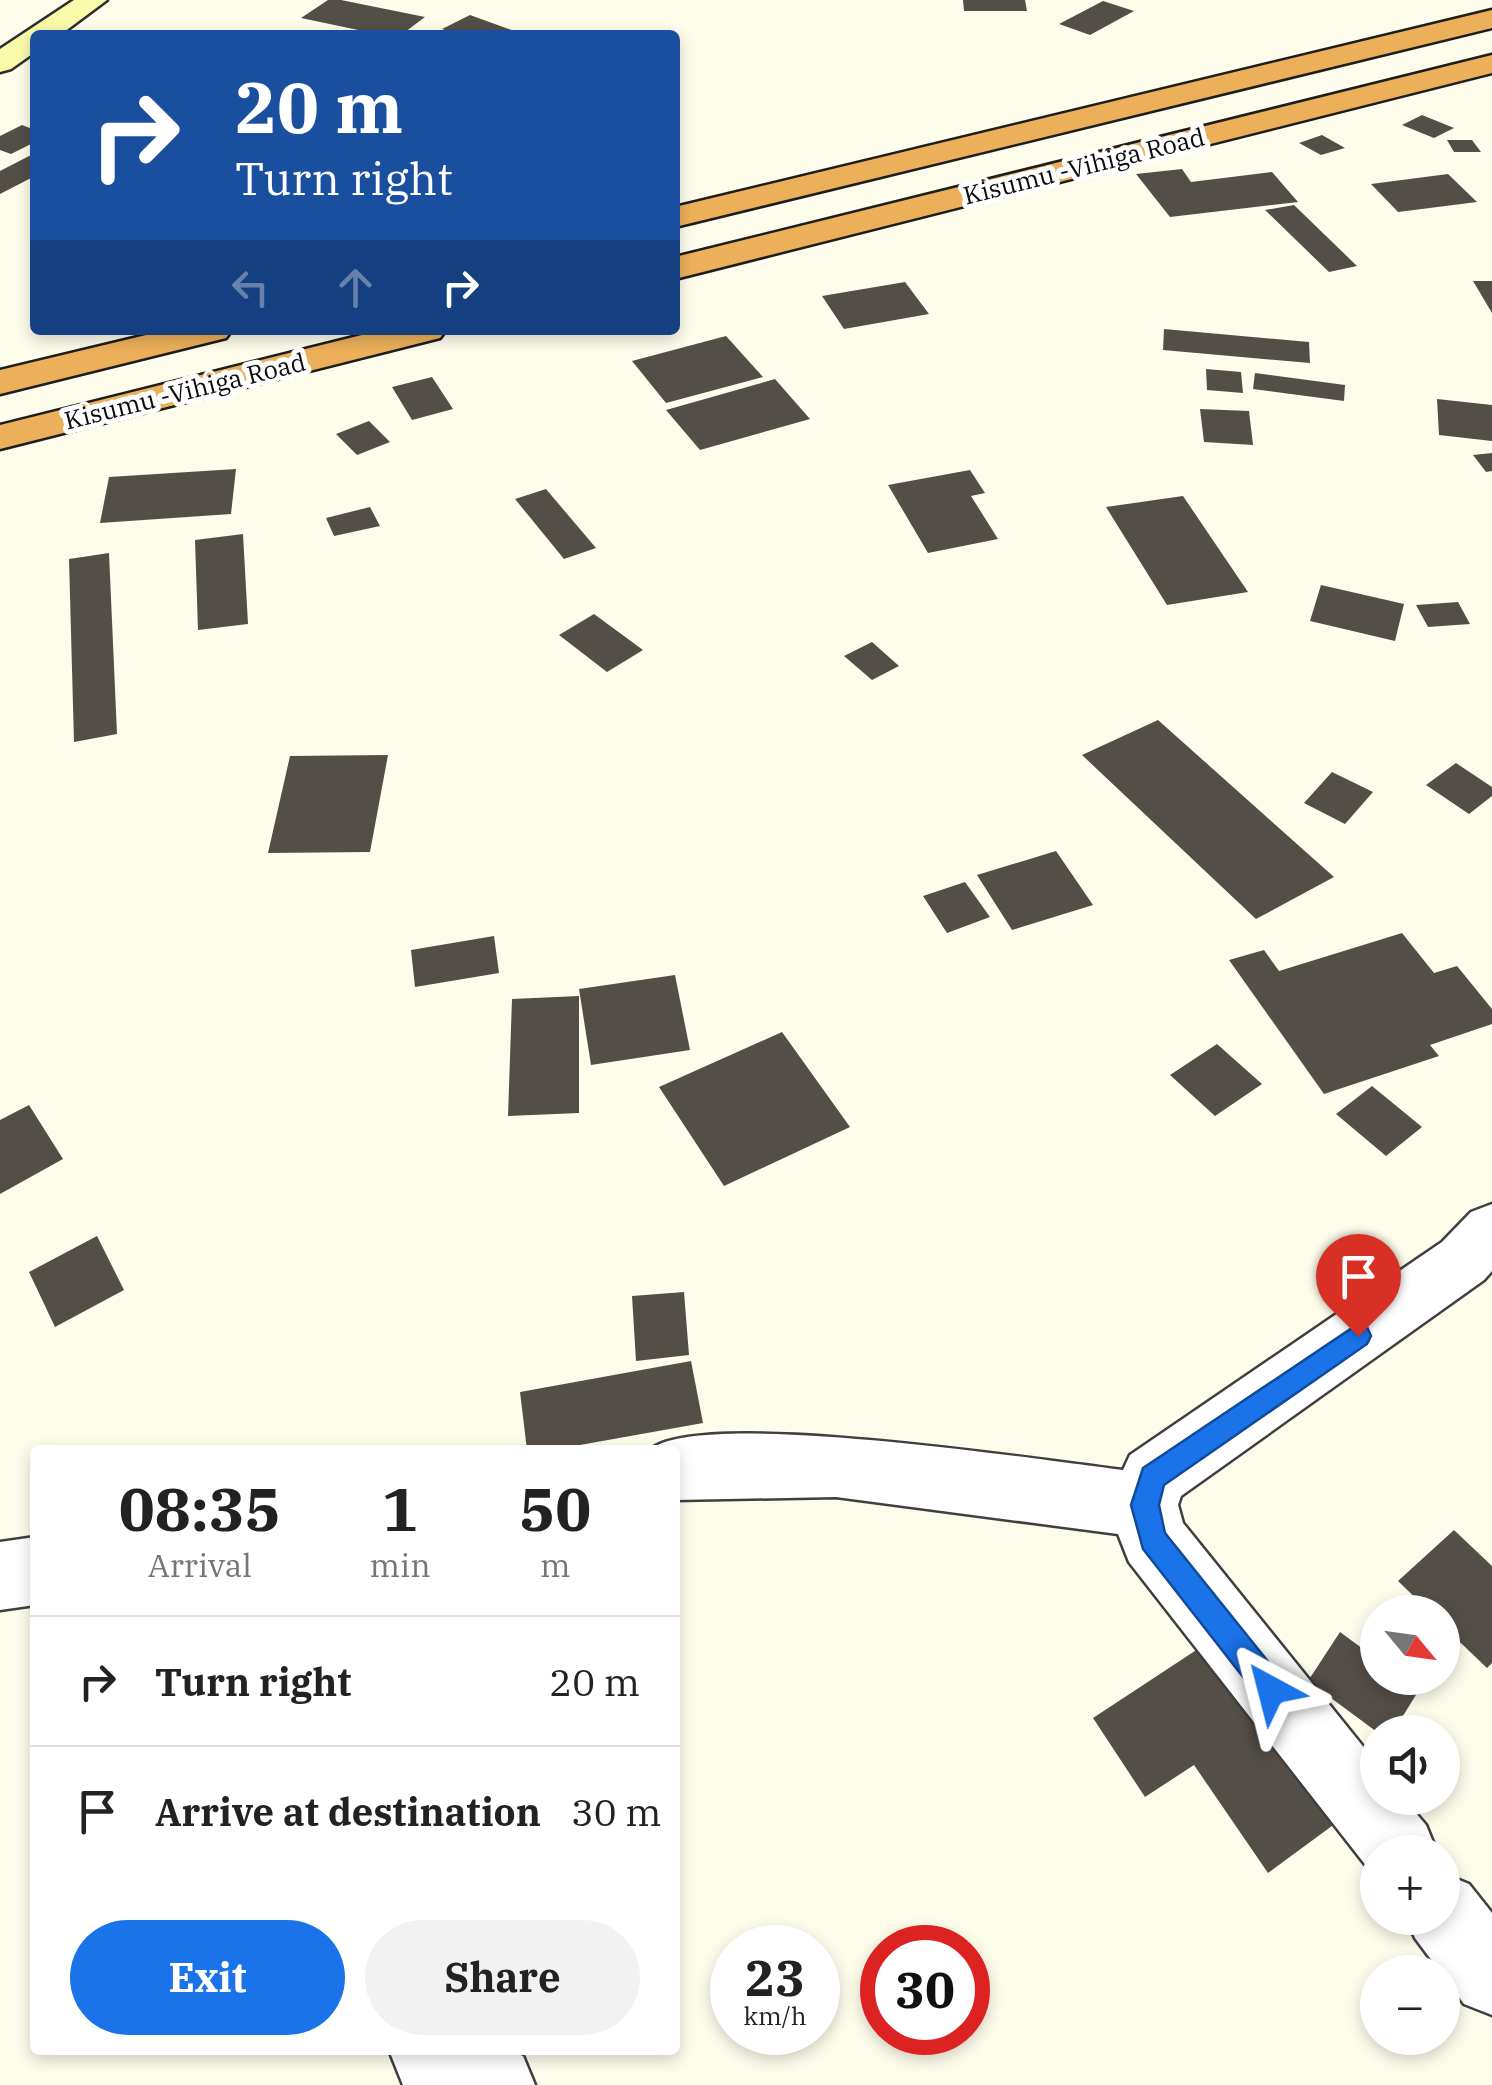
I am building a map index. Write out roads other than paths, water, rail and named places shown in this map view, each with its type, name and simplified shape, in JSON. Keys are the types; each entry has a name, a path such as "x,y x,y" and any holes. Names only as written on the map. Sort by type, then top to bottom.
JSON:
{"highway":[{"name":"Kisumu -Vihiga Road","path":"680,217 1492,20"},
{"name":"Kisumu -Vihiga Road","path":"680,267 1492,64"},
{"name":"Kisumu -Vihiga Road","path":"0,382 193,335"},
{"name":"Kisumu -Vihiga Road","path":"0,437 408,335"}],"street":[{"path":"47,30 92,0"},
{"path":"0,63 30,42"},
{"path":"1385,1835 1152,1539 1145,1505 1153,1477 1463,1261 1492,1230"},
{"path":"680,1469 836,1466 1145,1505"},
{"path":"0,1576 30,1572"},
{"path":"1460,1934 1492,1976"},
{"path":"431,2055 435,2068 444,2074 494,2085"}]}
